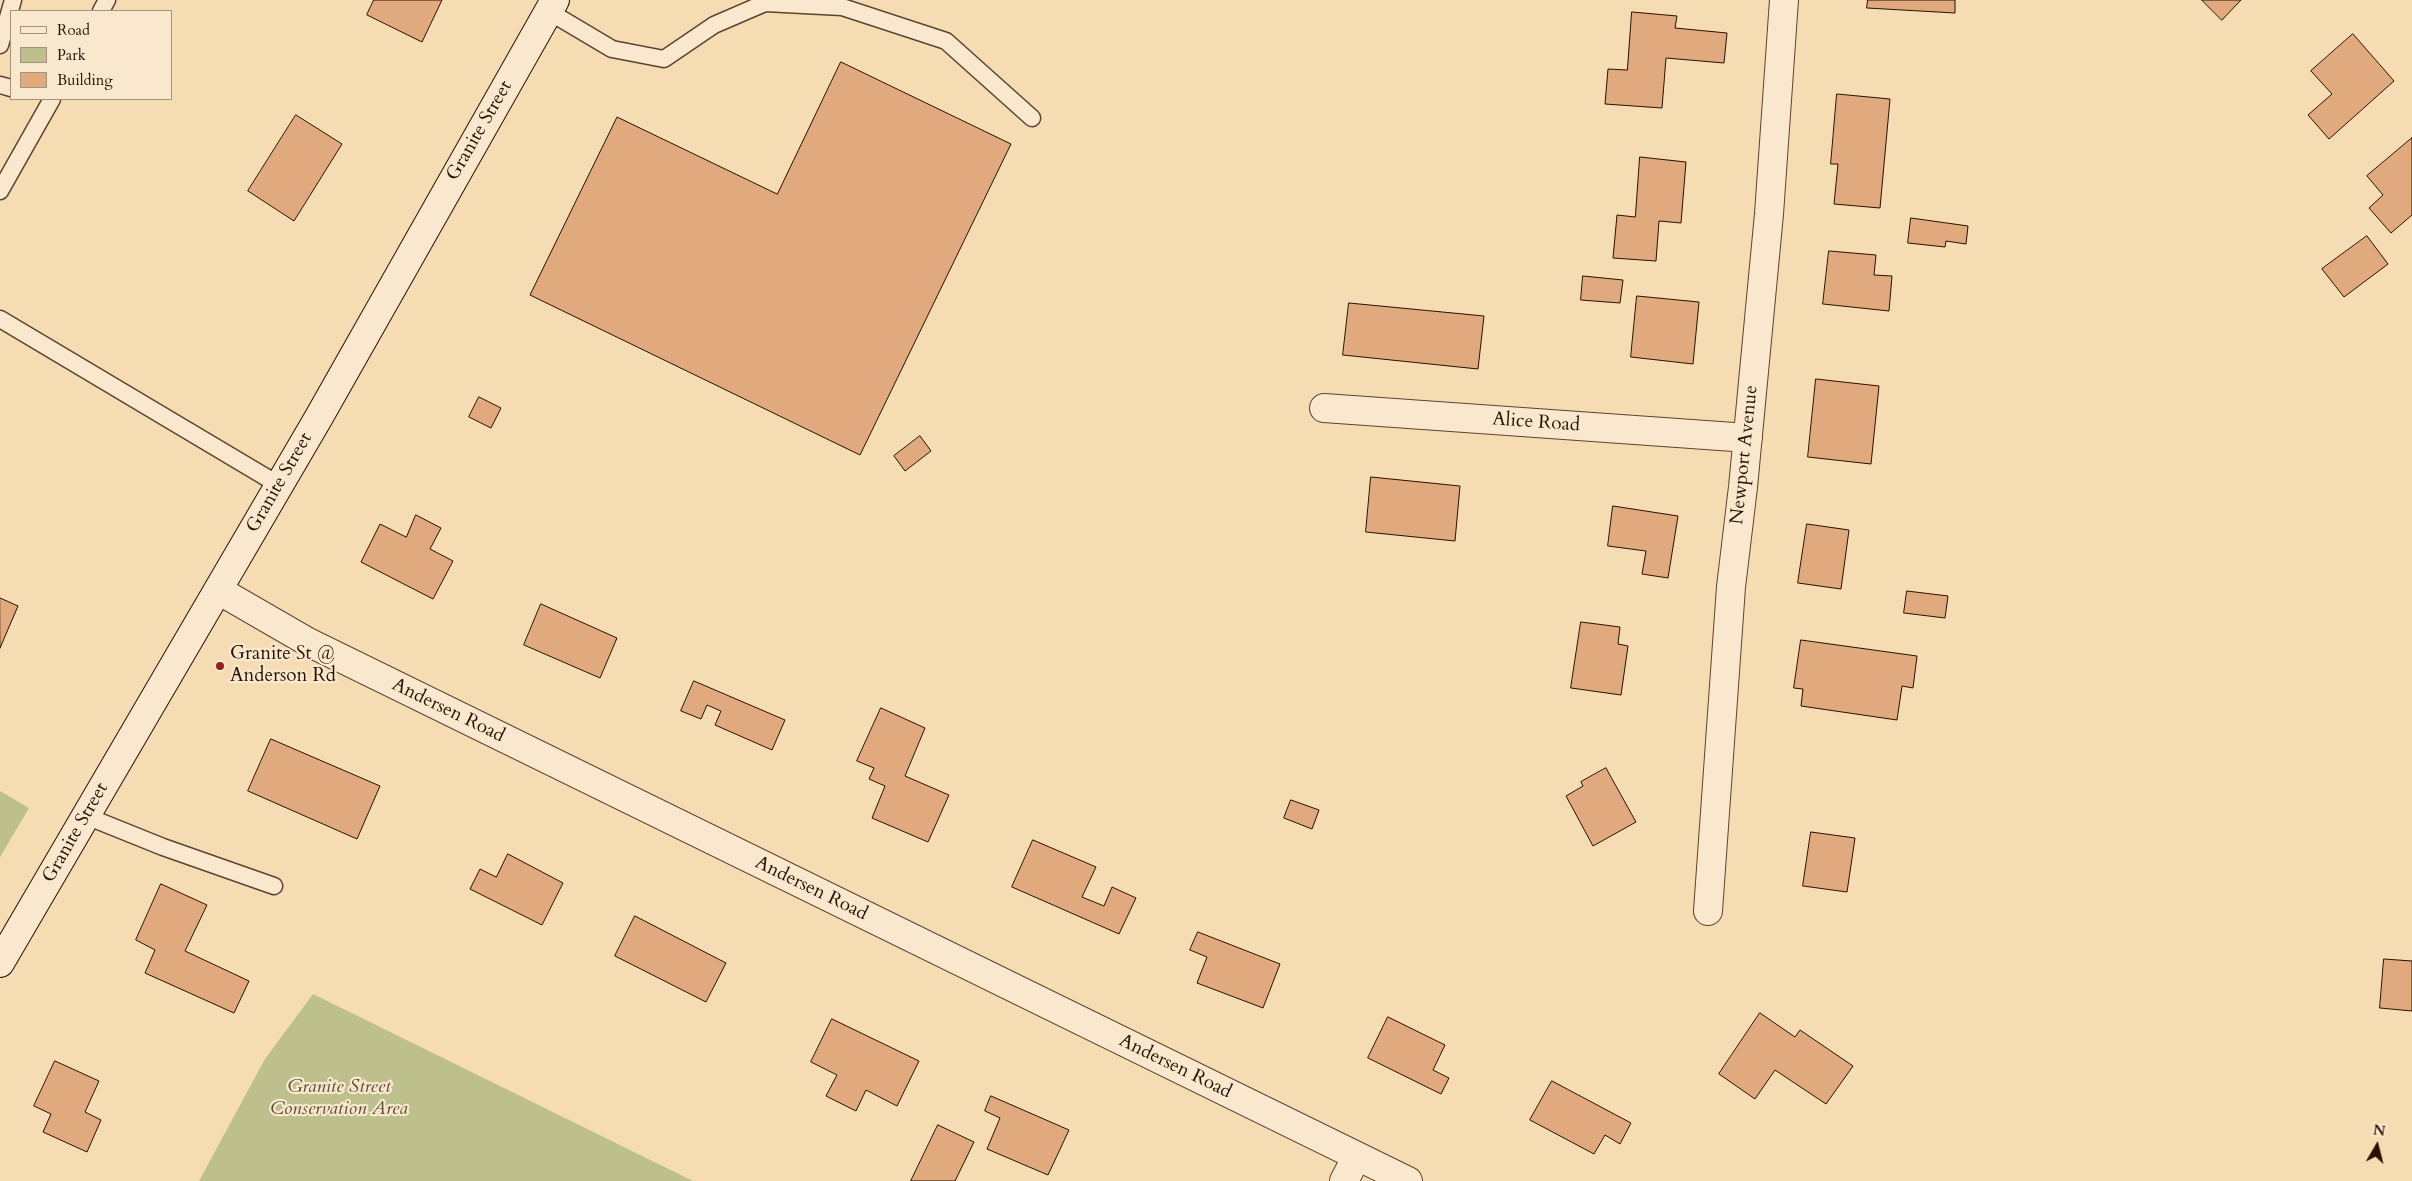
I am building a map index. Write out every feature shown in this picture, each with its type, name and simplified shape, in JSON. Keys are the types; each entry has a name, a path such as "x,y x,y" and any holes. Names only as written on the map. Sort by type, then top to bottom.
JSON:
{"street":[{"name":"Newport Avenue","path":"1708,911 1731,587 1748,438 1769,214 1784,0"},
{"name":"Granite Street","path":"0,963 279,485 551,6"},
{"name":"Alice Road","path":"1324,408 1748,438"},
{"name":"Andersen Road","path":"218,590 308,642 1408,1181"},
{"path":"1344,1181 1357,1156"}],"lane":[{"path":"551,6 612,48 664,59 714,25 765,2 842,6 946,41 1032,118"},
{"path":"0,45 10,10"},
{"path":"0,191 50,100"},
{"path":"0,319 279,485"},
{"path":"86,816 163,847 274,886"}],"green space":[{"path":"0,791 29,808 0,857"},
{"name":"Granite Street Conservation Area","path":"313,994 693,1181 199,1181 265,1059"}],"building":[{"path":"374,0 442,0 422,42 367,15"},
{"path":"1868,0 1955,0 1955,13 1867,8"},
{"path":"2202,0 2241,0 2222,20"},
{"path":"1632,12 1677,16 1675,28 1727,33 1724,63 1666,58 1662,108 1605,104 1608,69 1627,70"},
{"path":"2353,34 2394,81 2329,139 2308,115 2332,94 2311,71"},
{"path":"841,62 1011,144 860,455 530,295 617,117 777,194"},
{"path":"1837,94 1890,99 1880,208 1834,204 1838,164 1831,164"},
{"path":"296,115 342,144 294,221 248,191"},
{"path":"2412,138 2412,215 2391,233 2369,208 2383,195 2367,176"},
{"path":"1640,157 1686,162 1681,223 1659,221 1656,261 1613,258 1617,215 1635,217"},
{"path":"1911,218 1968,226 1966,244 1946,241 1945,247 1908,243"},
{"path":"2367,236 2388,264 2344,297 2322,269"},
{"path":"1829,251 1876,255 1874,275 1892,276 1889,311 1823,304"},
{"path":"1583,276 1623,280 1620,303 1581,300"},
{"path":"1637,296 1699,302 1693,364 1631,357"},
{"path":"1349,303 1484,316 1478,369 1343,355"},
{"path":"1816,379 1879,386 1871,464 1808,457"},
{"path":"479,397 501,408 491,428 469,417"},
{"path":"920,436 931,451 905,471 894,456"},
{"path":"1371,477 1460,486 1455,541 1366,532"},
{"path":"1613,506 1678,516 1668,578 1642,574 1646,551 1608,546"},
{"path":"416,515 441,528 430,549 453,561 433,599 361,562 380,524 406,537"},
{"path":"1807,524 1849,530 1841,589 1798,583"},
{"path":"1907,591 1948,596 1945,618 1904,613"},
{"path":"0,598 18,606 0,648"},
{"path":"541,604 617,638 600,678 524,645"},
{"path":"1581,622 1620,627 1618,644 1628,646 1621,695 1571,688"},
{"path":"1801,640 1917,656 1913,688 1902,686 1897,720 1801,706 1803,689 1794,688"},
{"path":"694,681 785,720 772,750 715,725 721,711 707,705 701,719 681,711"},
{"path":"881,708 925,728 905,776 949,795 928,842 872,818 885,786 869,779 874,768 857,761"},
{"path":"271,739 380,786 357,839 248,791"},
{"path":"1606,768 1636,822 1593,846 1566,796 1583,786 1581,782"},
{"path":"1291,800 1319,810 1312,829 1284,818"},
{"path":"1811,832 1855,838 1847,892 1803,886"},
{"path":"1033,840 1096,867 1082,897 1104,906 1112,887 1136,898 1119,934 1012,887"},
{"path":"508,854 563,883 542,925 470,889 480,869 496,877"},
{"path":"161,884 207,905 185,951 249,981 234,1013 145,973 155,950 136,940"},
{"path":"635,916 726,963 706,1002 615,956"},
{"path":"1198,932 1280,964 1263,1008 1197,983 1207,957 1190,950"},
{"path":"2384,959 2412,961 2412,1011 2380,1008"},
{"path":"1760,1013 1795,1037 1800,1030 1853,1066 1826,1104 1775,1070 1755,1099 1719,1074"},
{"path":"1388,1017 1445,1045 1433,1070 1449,1078 1441,1094 1368,1058"},
{"path":"832,1019 919,1061 897,1106 866,1090 856,1111 826,1096 837,1075 811,1062"},
{"path":"55,1061 99,1081 85,1112 101,1120 87,1152 43,1132 51,1114 34,1106"},
{"path":"1552,1081 1631,1123 1620,1144 1605,1135 1594,1154 1530,1120"},
{"path":"991,1096 1069,1130 1048,1175 987,1149 1000,1118 985,1111"},
{"path":"938,1125 974,1142 955,1181 911,1181"}],"place":[{"name":"Granite St @ Anderson Rd","path":"220,666"}]}
